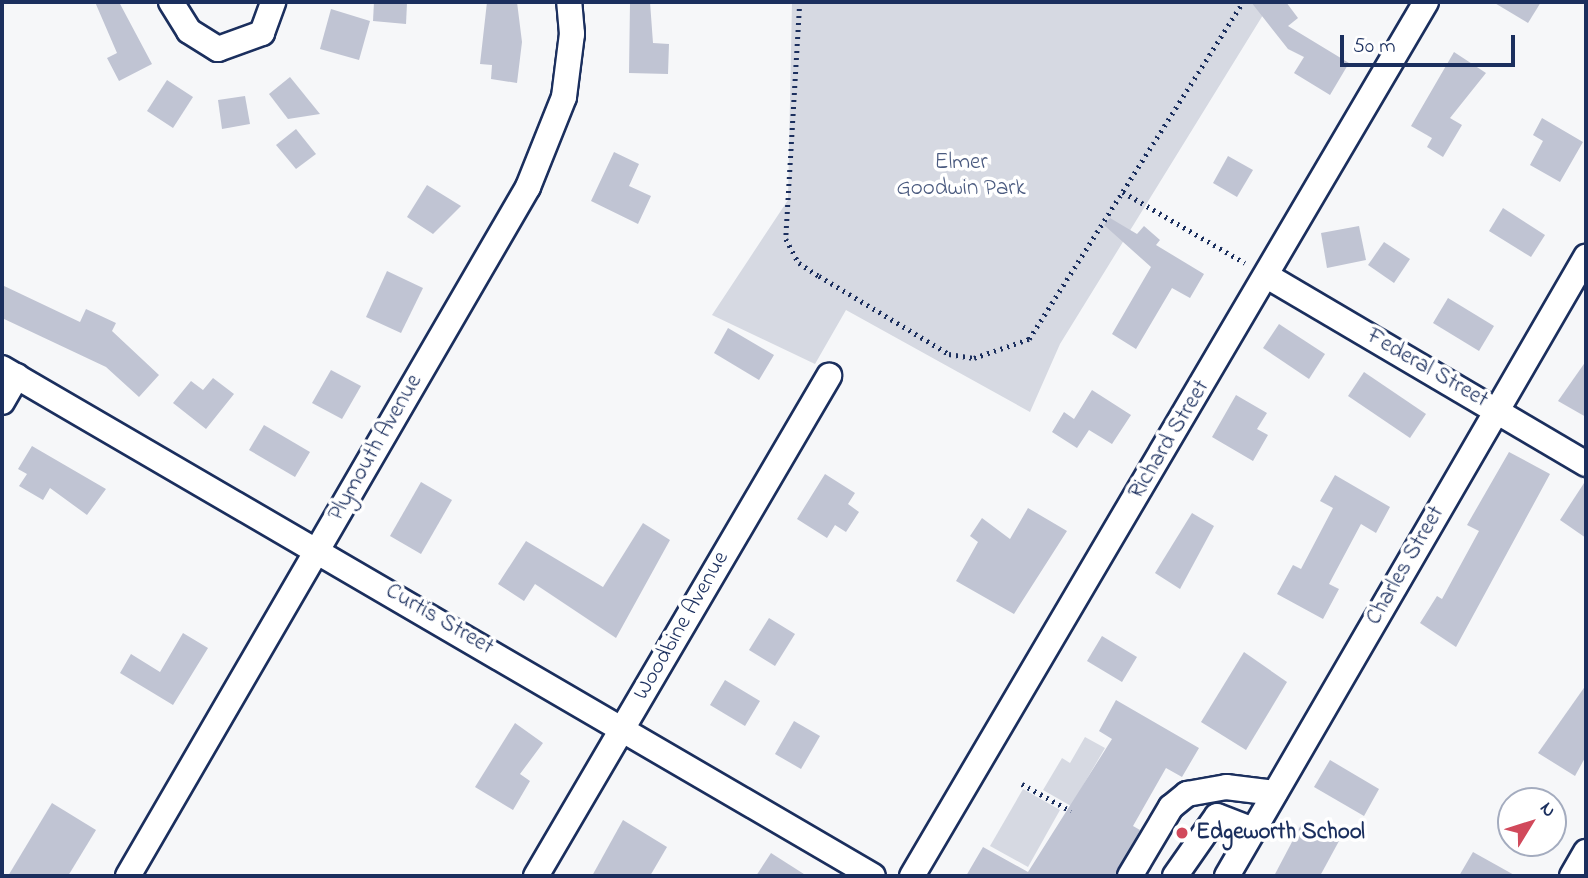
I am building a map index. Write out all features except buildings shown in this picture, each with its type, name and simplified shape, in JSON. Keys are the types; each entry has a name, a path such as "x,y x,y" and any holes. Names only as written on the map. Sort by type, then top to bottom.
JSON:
{"street":[{"path":"171,2 189,31 218,49 262,33 273,2"},
{"name":"Plymouth Avenue","path":"128,876 528,187 564,97 572,34 569,2"},
{"name":"Richard Street","path":"912,876 1426,2"},
{"name":"Charles Street","path":"1227,876 1586,257"},
{"name":"Federal Street","path":"1267,276 1586,464"},
{"path":"2,402 9,372"},
{"name":"Curtis Street","path":"9,372 317,548 873,876"},
{"name":"Woodbine Avenue","path":"536,876 829,376"},
{"path":"1130,876 1171,807 1188,794 1226,787 1275,793"},
{"path":"1175,876 1217,816 1254,830"},
{"path":"1572,876 1586,852"}],"path":[{"path":"800,2 786,239 799,263 949,354 974,358 1029,339 1243,2"},
{"path":"1123,192 1267,276"},
{"path":"1022,784 1071,811"}],"green space":[{"name":"Elmer Goodwin Park","path":"792,2 1271,2 1060,344 1030,412 846,310 815,364 712,315 788,200"},
{"path":"1085,737 1105,748 1071,806 1043,790 1062,758 1070,763"},
{"path":"1023,789 1060,810 1028,867 990,846"}],"place":[{"name":"Edgeworth School","path":"1182,833"}]}
